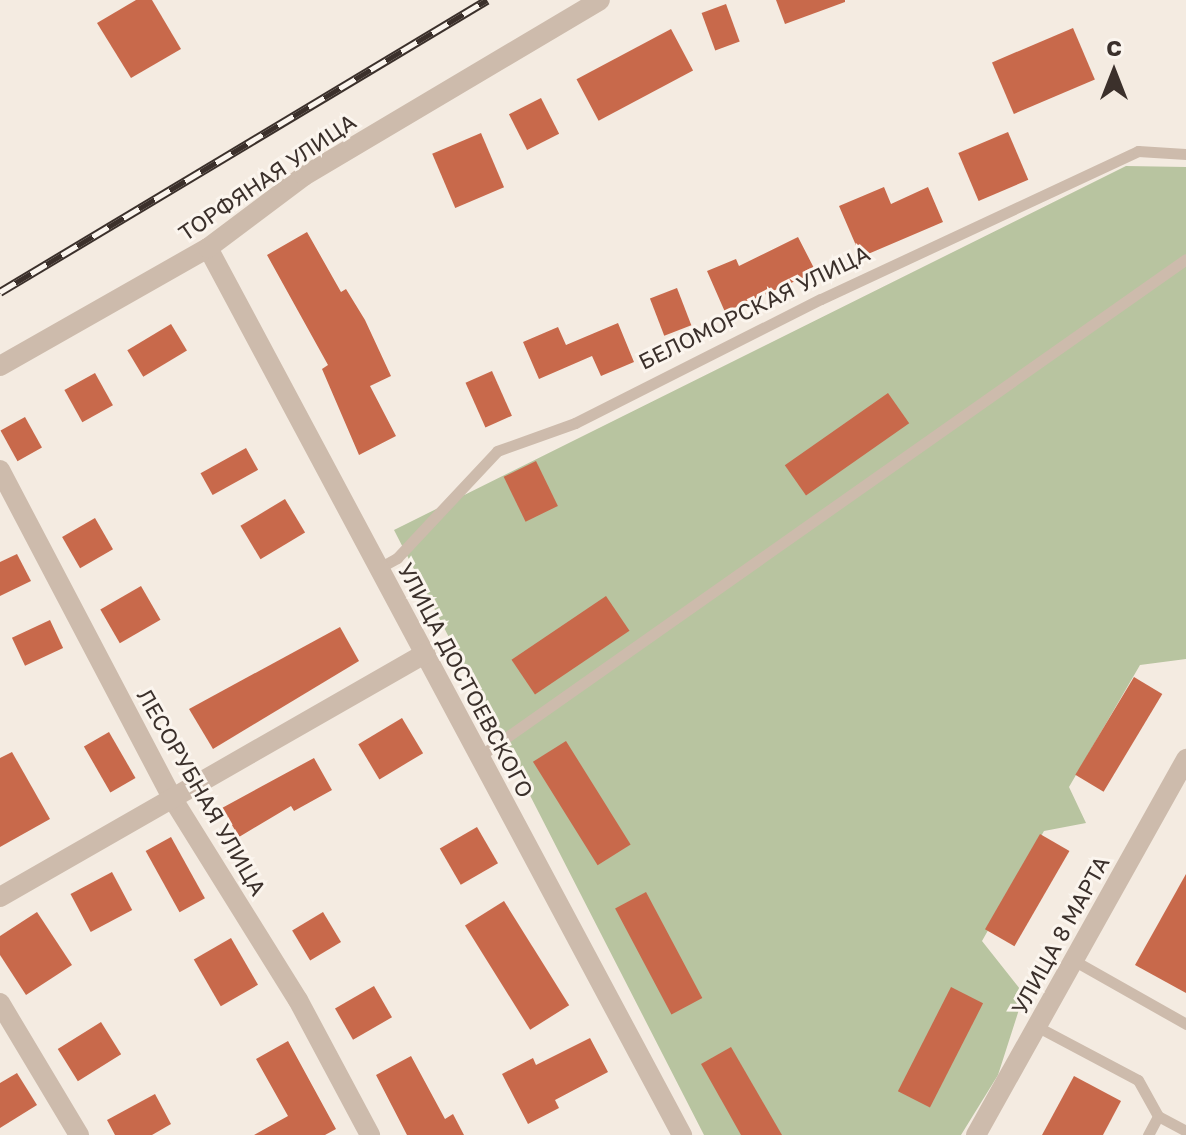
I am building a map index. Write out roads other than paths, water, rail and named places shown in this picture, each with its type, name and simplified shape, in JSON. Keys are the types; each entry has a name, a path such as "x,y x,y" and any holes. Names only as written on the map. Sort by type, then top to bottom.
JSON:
{"street":[{"name":"ТОРФЯНАЯ УЛИЦА","path":"0,366 208,248 304,176 600,0"},
{"name":"УЛИЦА ДОСТОЕВСКОГО","path":"208,248 682,1135"},
{"name":"ЛЕСОРУБНАЯ УЛИЦА","path":"0,470 174,801 298,1000 370,1135"},
{"path":"0,897 174,801 425,654"},
{"name":"УЛИЦА 8 МАРТА","path":"976,1135 1186,759"},
{"path":"0,1003 79,1135"}],"lane":[{"name":"БЕЛОМОРСКАЯ УЛИЦА","path":"379,568 397,558 497,451 575,423 821,299 1138,151 1186,154"},
{"path":"480,756 1186,259"},
{"path":"1073,960 1186,1024"},
{"path":"1036,1026 1138,1080 1158,1116 1186,1131"},
{"path":"1148,1135 1158,1116"}],"railway":[{"path":"0,292 487,0"}]}
